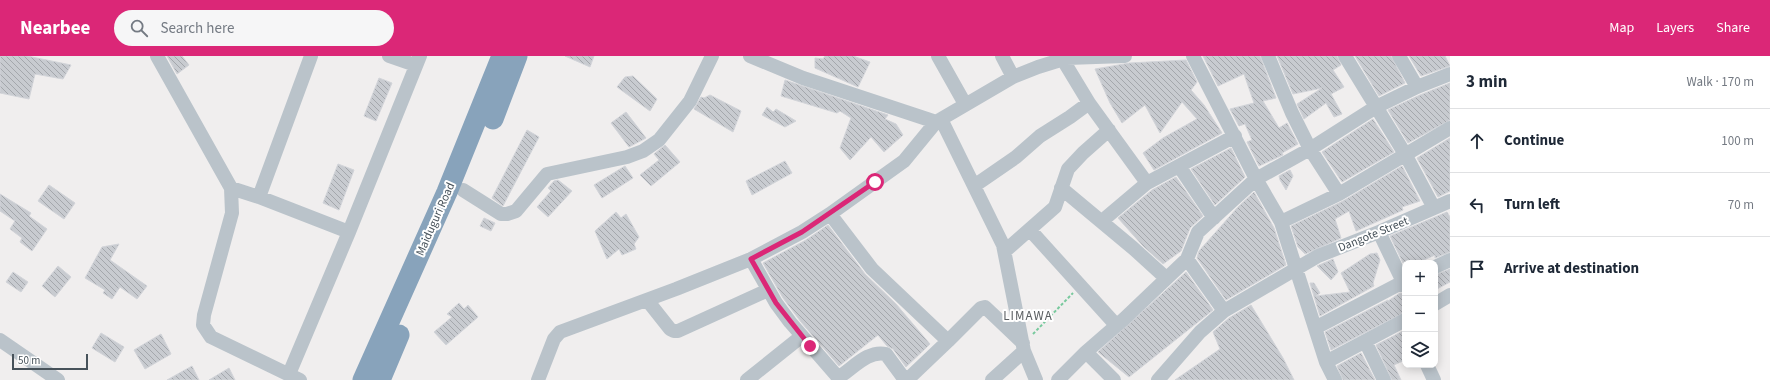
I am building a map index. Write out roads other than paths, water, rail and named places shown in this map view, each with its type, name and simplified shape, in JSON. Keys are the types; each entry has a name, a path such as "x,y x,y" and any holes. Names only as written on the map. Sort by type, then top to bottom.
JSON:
{"highway":[{"name":"Maiduguri Road","path":"363,380 447,192 502,56"},
{"name":"Maiduguri Road","path":"380,380 463,190 511,76 517,56"}],"street":[{"path":"157,56 231,188 232,213 202,325 211,337 295,377 349,232 417,61 390,56"},
{"path":"259,197 311,56"},
{"path":"463,190 501,214 508,214 516,210 547,174 627,157 643,151 659,140 690,101 712,56"},
{"path":"750,56 803,78 939,121 974,186 1004,251 1024,347 1036,380"},
{"path":"938,56 965,104"},
{"path":"1002,56 1014,77"},
{"path":"538,380 554,339 560,332 751,259 802,232 830,214 904,161 939,121 965,104 1014,77 1065,58 1125,56"},
{"path":"1193,56 1256,179 1281,222 1326,362 1335,380"},
{"path":"1268,56 1292,113 1310,149 1339,194"},
{"path":"1345,56 1405,154 1434,208"},
{"path":"1399,56 1417,87"},
{"path":"1065,58 1089,103 1147,183"},
{"path":"1058,380 1086,352 1187,259 1198,232 1256,179 1310,149 1376,107 1417,87 1450,74"},
{"path":"974,186 1016,157 1040,136 1089,103"},
{"path":"1281,222 1339,194 1450,128"},
{"path":"1004,251 1055,207 1068,168 1109,130"},
{"path":"1102,221 1147,183 1234,136"},
{"path":"1179,166 1214,218"},
{"path":"231,188 259,197 349,232"},
{"path":"1061,188 1102,221 1166,278"},
{"name":"Dangote Street","path":"1158,380 1200,332 1224,311 1318,256 1379,232 1450,201"},
{"path":"830,214 872,269 948,341"},
{"path":"1030,230 1116,325"},
{"path":"1379,232 1402,279"},
{"path":"751,259 768,290 785,316 836,375 842,375 872,354 878,353 886,354 906,380 981,308 985,307 1024,347"},
{"path":"1187,259 1224,311"},
{"path":"1438,266 1450,260"},
{"path":"1316,328 1402,284"},
{"path":"647,300 670,329 678,331 768,290"},
{"path":"1438,302 1450,296"},
{"path":"1326,362 1402,322"},
{"path":"747,380 802,336"},
{"path":"0,340 58,380"},
{"path":"1365,341 1384,380"},
{"path":"992,380 1024,347"},
{"path":"1086,352 1114,380"},
{"path":"1428,368 1434,380"}],"district":[{"name":"LIMAWA","path":"1028,315"}]}
